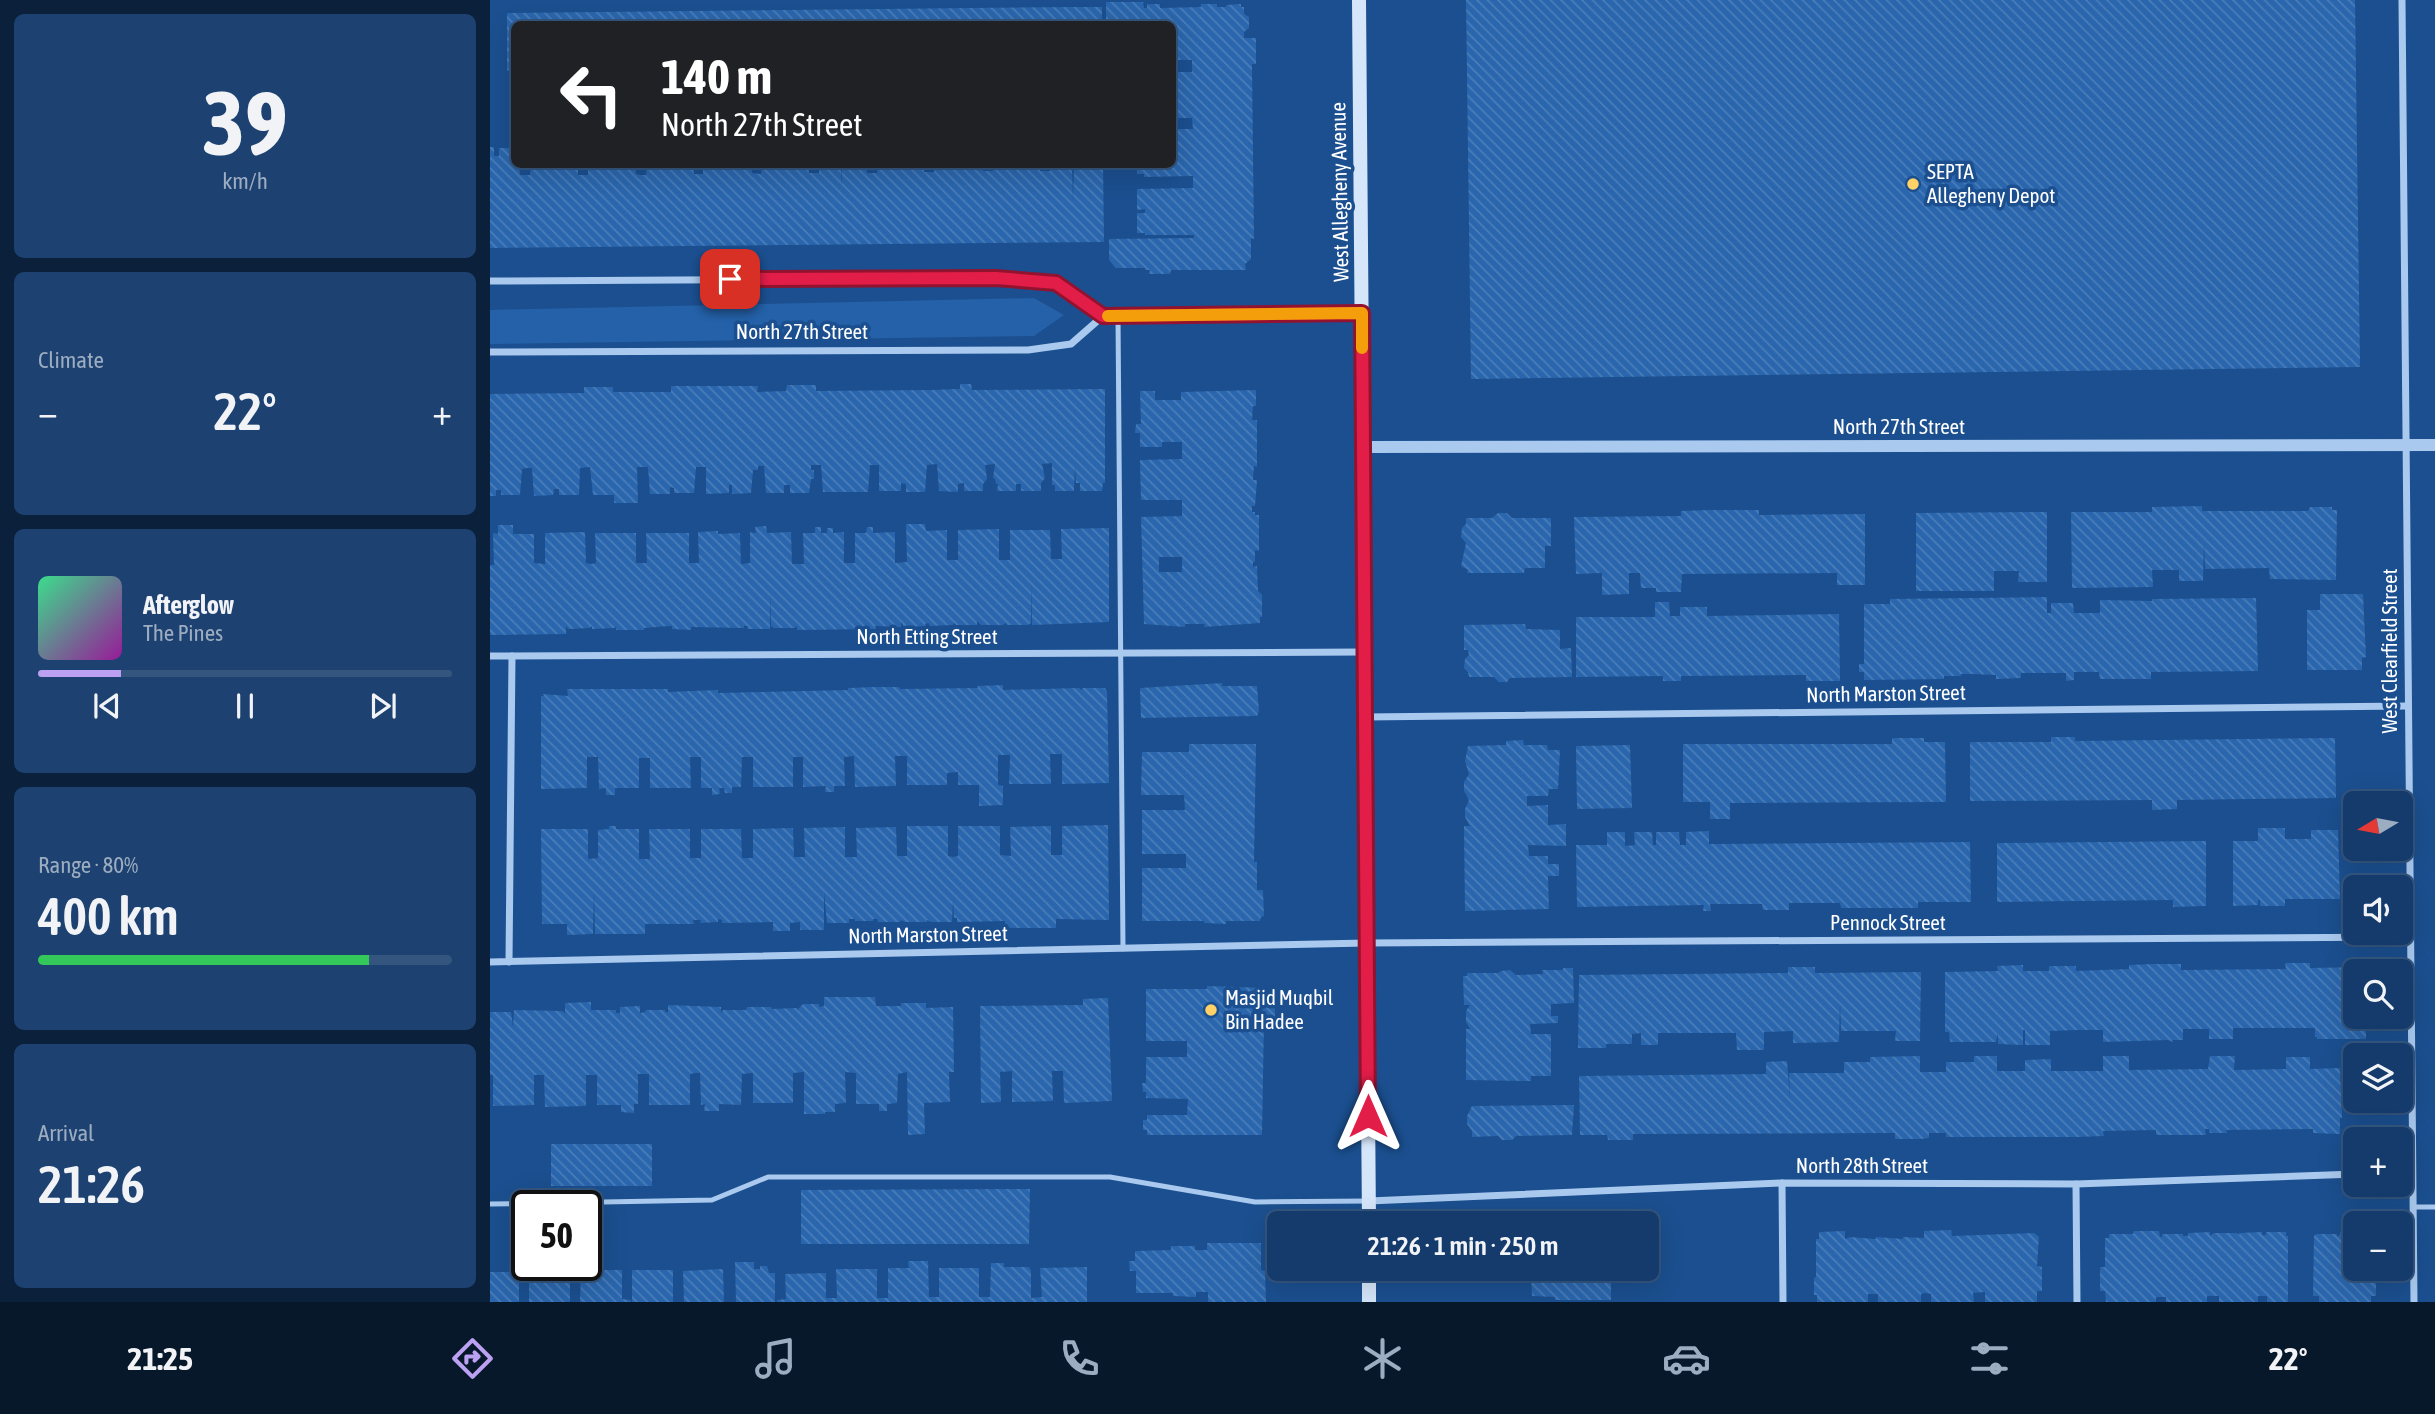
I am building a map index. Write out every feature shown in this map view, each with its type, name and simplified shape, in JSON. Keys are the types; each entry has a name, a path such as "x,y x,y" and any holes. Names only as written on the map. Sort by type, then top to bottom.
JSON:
{"main road":[{"name":"West Allegheny Avenue","path":"1359,0 1369,1211"},
{"path":"1369,1281 1369,1302"}],"street":[{"name":"West Clearfield Street","path":"2402,0 2409,875"},
{"path":"490,281 996,278 1056,283 1103,316 1362,313"},
{"name":"North 27th Street","path":"490,352 1028,350 1071,344 1103,316"},
{"name":"North 27th Street","path":"1364,447 2435,445"},
{"name":"North Etting Street","path":"490,656 1365,652"},
{"path":"509,962 512,656"},
{"name":"North Marston Street","path":"1365,717 2408,706"},
{"name":"Pennock Street","path":"1367,943 2343,937"},
{"name":"North Marston Street","path":"490,962 1367,943"},
{"name":"West Clearfield Street","path":"2410,945 2412,1127"},
{"name":"North 28th Street","path":"1369,1201 1782,1183 2076,1184 2343,1174"},
{"path":"1782,1183 1783,1302"},
{"path":"2076,1184 2077,1302"},
{"name":"West Clearfield Street","path":"2413,1197 2414,1302"}],"lane":[{"path":"1118,316 1123,948"},
{"path":"490,1204 712,1200 768,1177 1110,1177 1255,1202 1369,1201"},
{"path":"2413,1208 2435,1207"}],"shaded area":[{"path":"1034,298 1064,315 1034,336 490,344 490,310"}],"building":[{"name":"SEPTA Allegheny Depot","path":"1466,0 2355,0 2360,367 1471,379"},
{"path":"1106,2 1143,2 1144,8 1147,8 1147,4 1160,4 1160,8 1201,7 1201,4 1226,7 1241,4 1241,7 1244,7 1244,14 1249,17 1249,28 1244,32 1244,38 1256,38 1256,64 1252,64 1254,239 1251,238 1251,259 1245,264 1246,270 1171,270 1170,274 1149,274 1150,270 1145,268 1116,268 1109,260 1109,239 1194,238 1194,235 1137,233 1137,213 1145,213 1145,209 1137,210 1137,189 1193,188 1193,176 1144,177 1144,174 1137,174 1137,168 1176,168 1176,129 1193,129 1192,118 1176,118 1176,72 1192,72 1192,60 1176,60 1176,21 1106,21"},
{"path":"1102,7 1102,21 511,21 511,72 507,70 507,13"},
{"path":"490,147 494,147 494,156 499,156 499,148 511,148 511,168 519,168 520,175 530,175 531,168 578,168 578,175 588,175 588,168 635,168 636,174 646,175 647,168 693,168 694,174 703,174 703,168 751,168 752,173 761,174 762,168 808,168 809,173 819,173 819,168 841,168 842,188 842,168 866,168 867,173 877,173 878,168 924,168 924,172 934,172 934,168 983,168 983,171 993,171 993,168 1040,168 1040,171 1050,171 1050,168 1072,168 1073,201 1074,168 1103,168 1104,242 490,248"},
{"path":"960,384 971,384 972,390 1105,389 1105,483 1102,491 1080,491 1080,483 1076,483 1075,466 1074,491 1055,491 1055,485 1052,485 1052,463 1042,464 1045,478 1041,483 1041,491 1021,491 1021,484 1016,484 1016,491 997,491 998,484 993,478 995,464 985,465 987,479 983,484 983,491 964,491 964,483 958,484 958,492 939,491 937,464 927,465 925,492 906,492 906,484 901,483 901,491 879,491 879,465 870,465 868,492 823,492 821,465 811,465 814,479 811,479 809,493 790,493 790,485 784,485 784,493 766,493 764,466 758,466 758,470 753,470 751,493 732,494 732,485 729,485 729,493 706,494 706,467 696,467 694,493 674,493 674,488 670,487 670,494 650,494 648,467 637,467 638,503 614,503 614,495 593,495 590,467 580,468 579,495 559,495 559,489 554,489 553,495 534,496 532,468 527,468 522,469 520,495 501,495 501,490 496,490 496,496 490,496 490,394 584,393 584,387 613,387 613,392 671,392 671,386 758,386 757,392 786,391 787,385 816,385 816,391 931,390 960,389"},
{"path":"1256,390 1256,406 1253,406 1252,420 1257,420 1257,467 1254,466 1253,480 1257,480 1252,512 1259,515 1259,551 1255,550 1253,567 1257,566 1258,591 1262,595 1260,623 1204,627 1205,624 1185,624 1185,627 1144,624 1141,517 1182,516 1182,500 1141,500 1140,460 1182,459 1182,442 1162,442 1162,447 1140,447 1140,433 1135,433 1136,424 1141,424 1140,391 1155,391 1155,400 1181,400 1181,392","holes":["1159,557 1182,557 1182,572 1159,572"]},
{"path":"2202,506 2202,511 2308,511 2310,507 2332,507 2332,510 2337,510 2336,580 2270,579 2269,568 2205,569 2204,542 2203,581 2179,581 2179,570 2152,570 2153,587 2072,588 2071,512 2152,512 2152,507"},
{"path":"1759,510 1759,515 1865,514 1865,585 1837,585 1837,573 1682,574 1681,592 1656,592 1656,588 1641,588 1640,573 1629,573 1629,594 1602,595 1602,573 1576,574 1574,517 1681,516 1681,511"},
{"path":"2047,512 2047,582 2018,582 2019,571 1994,571 1994,591 1916,591 1916,513"},
{"path":"1498,513 1507,513 1512,518 1551,518 1551,546 1545,546 1545,568 1525,568 1524,573 1467,573 1468,570 1461,566 1466,543 1461,537 1466,518 1492,518"},
{"path":"906,524 925,524 926,531 947,530 947,560 958,560 958,530 999,529 999,560 1010,560 1010,530 1050,530 1051,559 1062,559 1061,529 1109,528 1109,622 1032,625 1031,581 1031,623 1028,625 981,625 977,621 977,625 954,623 930,626 928,623 926,626 904,627 901,622 901,627 875,626 876,629 797,630 797,626 774,628 771,626 770,591 770,629 747,629 748,626 744,626 691,627 691,630 672,629 672,626 669,626 644,630 616,630 616,626 568,629 566,626 566,634 490,635 490,565 494,565 493,533 498,534 498,525 513,525 513,534 534,534 534,563 545,564 545,533 585,532 586,563 596,563 595,533 636,533 636,563 647,563 646,533 689,533 689,563 699,563 698,532 718,531 718,534 740,533 741,564 750,563 750,532 756,533 755,527 766,526 767,533 791,532 792,564 804,564 803,533 815,533 815,527 821,527 821,533 827,533 827,528 833,528 833,533 844,532 844,563 855,563 855,533 866,533 867,527 873,527 873,533 895,532 895,563 907,562"},
{"path":"2320,594 2363,594 2366,657 2362,658 2362,670 2307,670 2307,610 2320,610"},
{"path":"2047,597 2047,613 2051,613 2051,603 2073,603 2074,613 2100,613 2100,600 2256,598 2258,671 2151,672 2151,679 2100,679 2099,672 2074,672 2074,680 2066,681 2066,673 2021,673 2021,678 1996,679 1996,675 1961,674 1944,676 1944,679 1864,680 1864,672 1859,672 1859,664 1864,664 1864,604 1890,604 1890,599"},
{"path":"1655,602 1669,602 1670,616 1680,616 1680,607 1707,607 1707,616 1839,614 1840,681 1806,681 1806,675 1681,676 1681,681 1663,681 1663,676 1576,677 1576,617 1655,617"},
{"path":"1525,624 1526,629 1560,630 1560,649 1571,648 1572,677 1510,678 1507,682 1499,682 1494,677 1469,677 1464,668 1465,659 1469,655 1468,650 1464,650 1464,625"},
{"path":"1222,683 1222,686 1257,686 1257,716 1141,718 1140,688"},
{"path":"1003,685 1003,690 1105,688 1109,783 1062,784 1062,754 1050,754 1051,784 1009,784 1010,755 998,755 998,785 1003,786 1003,805 979,806 979,785 958,785 958,772 947,773 947,785 907,785 907,756 895,756 896,786 855,787 854,756 844,757 845,786 834,786 834,792 825,792 826,786 803,787 803,757 793,757 793,787 753,787 753,757 742,757 741,787 732,787 732,793 725,793 724,788 719,788 720,794 712,795 712,788 701,788 701,757 690,757 691,788 650,788 650,758 639,758 639,788 615,788 615,795 606,795 606,788 599,789 598,757 587,757 587,788 541,789 543,694 568,696 567,689 668,689 668,692 718,690 718,693 875,687 978,688 977,686"},
{"path":"2051,737 2075,737 2075,741 2335,738 2336,798 2177,800 2177,809 2152,810 2152,800 1970,801 1970,742 2051,742"},
{"path":"1892,738 1924,738 1924,742 1945,742 1946,802 1730,803 1730,819 1710,819 1710,802 1683,802 1683,744 1892,744"},
{"path":"1523,740 1524,745 1547,745 1548,750 1560,750 1558,789 1549,789 1548,796 1527,796 1527,806 1548,805 1548,825 1566,824 1566,846 1528,845 1529,856 1548,856 1548,864 1559,864 1559,876 1548,876 1549,909 1465,911 1464,826 1470,826 1465,817 1469,800 1464,791 1464,782 1469,774 1465,761 1468,746 1506,745 1506,741"},
{"path":"1189,744 1256,744 1254,862 1257,862 1257,890 1263,890 1264,916 1260,921 1226,921 1226,924 1204,921 1142,921 1142,868 1186,868 1186,854 1142,854 1142,810 1185,810 1184,795 1141,795 1142,752 1189,752"},
{"path":"1630,745 1632,808 1577,809 1576,746"},
{"path":"1108,825 1109,920 1056,919 1056,928 1005,928 1005,921 957,922 957,918 954,918 953,901 952,922 878,922 877,919 849,919 849,923 827,923 824,892 824,930 800,930 800,922 790,923 790,931 773,931 773,922 722,923 722,920 718,919 718,922 700,923 701,920 693,920 694,924 645,924 645,934 595,934 594,892 593,934 567,935 567,924 542,924 541,829 588,829 588,859 598,858 598,830 609,829 609,826 616,826 616,829 639,829 639,859 650,859 649,829 690,829 690,858 701,858 701,829 741,829 742,858 753,858 753,829 793,828 794,857 805,857 804,828 845,827 845,857 857,857 856,828 896,827 897,856 907,856 907,826 948,826 948,856 953,857 958,856 958,826 1000,826 1000,855 1011,856 1010,827 1051,826 1051,855 1062,855 1062,826"},
{"path":"2258,828 2285,828 2285,839 2311,839 2311,830 2338,830 2340,899 2285,899 2285,906 2260,906 2258,900 2258,905 2233,906 2233,841 2258,841"},
{"path":"1709,831 1709,844 1970,842 1971,902 1918,902 1918,908 1841,908 1840,903 1789,903 1789,910 1763,910 1762,904 1710,904 1711,911 1703,911 1704,905 1577,907 1576,845 1607,845 1607,832 1625,832 1625,846 1635,845 1634,832 1652,832 1653,845 1656,845 1656,832 1679,832 1680,845 1686,845 1686,832"},
{"path":"2206,841 2206,906 2173,907 2173,900 1997,902 1997,843"},
{"path":"2285,963 2310,963 2310,968 2343,967 2343,1029 2366,1029 2366,1039 2317,1039 2315,1028 2233,1028 2233,1039 2209,1039 2209,1029 2183,1029 2183,1040 2172,1040 2173,1042 2103,1042 2103,1030 2078,1030 2050,1031 2050,1045 2025,1045 2023,1030 2023,1045 1998,1044 1998,1033 1996,1042 1950,1042 1949,1032 1945,1032 1945,972 1998,971 1997,966 2023,965 2023,971 2049,971 2049,966 2076,966 2076,971 2129,969 2129,965 2154,964 2181,964 2181,970 2286,969"},
{"path":"1788,967 1815,967 1815,973 1921,972 1920,1041 1895,1041 1896,1031 1841,1031 1840,1002 1839,1042 1793,1043 1793,1031 1764,1032 1764,1050 1737,1050 1736,1033 1658,1033 1658,1045 1641,1045 1641,1033 1632,1034 1632,1044 1578,1048 1579,975 1788,973"},
{"path":"1573,968 1574,1003 1551,1004 1551,1016 1558,1016 1558,1023 1530,1024 1531,1034 1551,1034 1551,1076 1531,1076 1531,1081 1466,1080 1466,1029 1470,1029 1466,1022 1466,1011 1470,1005 1464,1005 1463,976 1467,976 1467,973 1498,973 1510,970 1516,975 1543,974 1542,970"},
{"path":"1207,986 1265,988 1265,1000 1275,1001 1275,1020 1264,1020 1262,1135 1147,1135 1147,1130 1143,1130 1143,1120 1147,1120 1147,1115 1187,1115 1188,1099 1146,1098 1146,1092 1143,1092 1142,1083 1146,1083 1146,1057 1187,1057 1187,1041 1146,1041 1146,989 1207,989"},
{"path":"824,997 875,997 876,1006 926,1003 926,1008 953,1007 954,1072 949,1072 950,1102 924,1103 925,1134 908,1135 907,1072 898,1074 897,1103 887,1104 887,1111 879,1111 879,1104 856,1104 856,1073 845,1072 846,1103 835,1104 835,1112 825,1114 804,1114 804,1072 793,1073 793,1103 753,1103 753,1073 742,1074 741,1105 719,1104 719,1111 704,1111 705,1104 701,1105 700,1073 695,1073 690,1074 690,1105 649,1105 649,1074 638,1074 638,1104 634,1104 634,1113 621,1112 621,1105 597,1105 597,1075 586,1075 586,1106 545,1107 544,1075 534,1075 534,1105 493,1106 490,1012 511,1012 513,1027 514,1010 565,1013 565,1003 591,1002 591,1010 616,1010 616,1013 620,1013 620,1007 640,1006 640,1013 646,1010 668,1012 668,1005 721,1007 721,1013 723,1010 746,1010 747,1007 797,1010 803,1004 819,1004 819,1007 824,1006"},
{"path":"1108,998 1112,1101 1064,1103 1063,1071 1052,1071 1053,1101 1012,1102 1012,1071 1000,1072 1001,1102 981,1103 980,1006 1083,1005 1083,999"},
{"path":"1920,1056 1920,1072 1946,1072 1946,1062 1974,1062 1974,1056 1997,1056 1997,1071 2025,1071 2025,1060 2051,1059 2051,1071 2103,1071 2103,1056 2129,1056 2129,1070 2208,1069 2210,1056 2235,1056 2234,1070 2286,1069 2286,1057 2310,1057 2310,1069 2340,1068 2340,1134 2313,1133 2313,1129 2226,1130 2227,1133 2210,1133 2209,1129 2205,1129 2206,1135 2156,1135 2156,1130 2103,1131 2104,1136 2078,1137 1946,1137 1946,1133 1929,1133 1929,1138 1921,1139 1895,1139 1895,1133 1633,1134 1633,1140 1608,1140 1607,1135 1580,1135 1579,1076 1766,1074 1766,1062 1787,1061 1790,1100 1789,1073 1844,1073 1844,1062 1870,1062 1870,1057"},
{"path":"1574,1105 1572,1135 1516,1136 1512,1140 1502,1140 1498,1136 1472,1137 1472,1131 1467,1124 1467,1116 1472,1106"},
{"path":"551,1144 652,1144 652,1186 551,1186"},
{"path":"1030,1189 1029,1244 801,1244 801,1190"},
{"path":"1951,1230 1952,1236 2034,1233 2039,1237 2037,1266 2042,1267 2042,1291 2037,1291 2037,1302 1985,1302 1985,1292 1973,1293 1974,1302 1931,1302 1931,1294 1925,1293 1921,1294 1921,1302 1878,1302 1878,1294 1868,1294 1868,1302 1817,1302 1817,1295 1814,1295 1814,1278 1816,1239 1819,1239 1819,1232 1845,1231 1845,1239 1903,1239 1924,1238 1924,1231"},
{"path":"2134,1231 2159,1231 2160,1237 2162,1234 2188,1236 2188,1233 2210,1232 2210,1236 2214,1233 2240,1235 2239,1233 2262,1232 2262,1235 2266,1235 2266,1232 2286,1232 2288,1302 2267,1302 2267,1296 2258,1296 2258,1302 2219,1302 2219,1296 2207,1296 2207,1302 2166,1302 2166,1297 2156,1297 2156,1302 2106,1302 2105,1291 2100,1291 2100,1267 2105,1267 2105,1238 2109,1238 2109,1234 2133,1234"},
{"path":"2343,1231 2343,1281 2376,1281 2376,1296 2371,1296 2371,1302 2319,1302 2319,1296 2313,1296 2314,1236 2339,1236"},
{"path":"1207,1243 1261,1243 1261,1270 1265,1271 1266,1302 1208,1302 1208,1292 1196,1292 1196,1297 1173,1296 1173,1293 1136,1293 1136,1271 1130,1271 1129,1261 1135,1261 1135,1251 1171,1250 1171,1246 1195,1246 1195,1250 1207,1250"},
{"path":"908,1261 928,1261 929,1297 939,1297 939,1268 979,1268 979,1297 990,1297 991,1263 1004,1263 1004,1267 1029,1267 1031,1298 1042,1297 1040,1268 1087,1267 1087,1302 777,1302 786,1299 785,1274 826,1273 826,1298 837,1298 836,1269 877,1269 877,1298 888,1298 888,1268 909,1268"},
{"path":"735,1262 754,1262 754,1269 767,1266 769,1273 775,1273 775,1302 736,1302"},
{"path":"723,1269 724,1302 684,1302 683,1271"},
{"path":"602,1270 622,1270 622,1299 631,1302 580,1302 581,1281 602,1281"},
{"path":"632,1270 673,1270 673,1302 632,1302"},
{"path":"490,1272 511,1272 511,1281 519,1281 519,1302 490,1302"},
{"path":"529,1281 570,1281 570,1302 529,1302"},
{"path":"1531,1281 1611,1281 1611,1300 1555,1300 1555,1297 1532,1296"}],"slow traffic":[{"path":"1108,316 1362,313 1362,348"}],"place":[{"name":"SEPTA Allegheny Depot","path":"1913,184"},
{"name":"Masjid Muqbil Bin Hadee","path":"1211,1010"}],"route":[{"path":"730,279 996,278 1056,283 1103,316 1362,313 1368,1116"}]}
